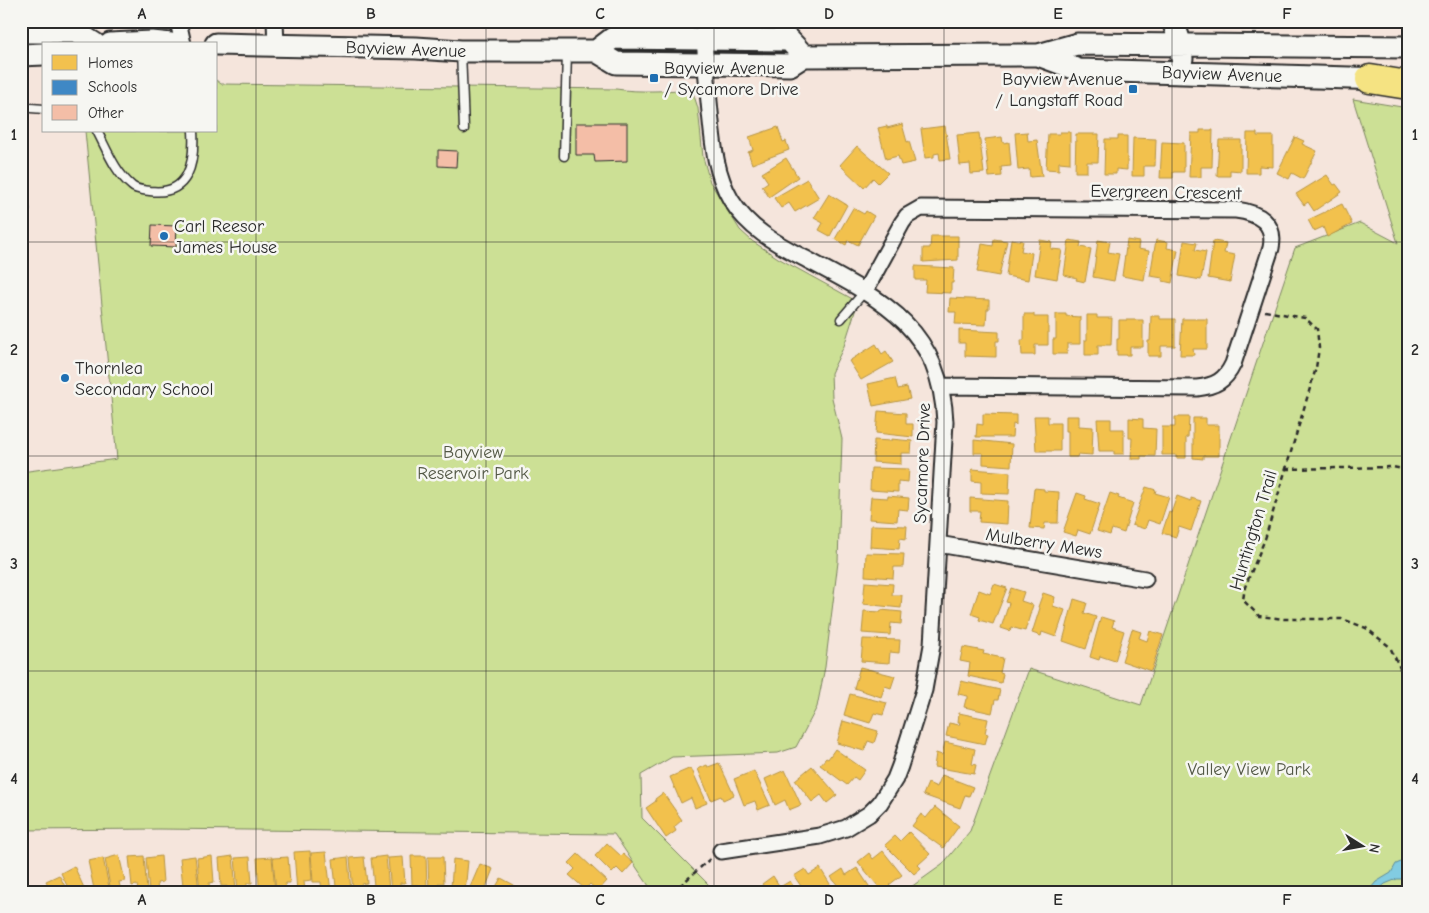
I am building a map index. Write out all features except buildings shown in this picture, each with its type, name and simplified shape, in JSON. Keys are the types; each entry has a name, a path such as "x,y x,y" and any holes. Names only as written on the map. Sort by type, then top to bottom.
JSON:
{"highway":[{"path":"1370,79 1408,85"}],"main road":[{"path":"1173,21 1181,45 1183,74"},
{"path":"1181,45 1190,21"},
{"path":"21,32 76,32 92,42"},
{"name":"Bayview Avenue","path":"218,44 416,48 461,51 596,51 616,63 705,44 790,65 804,56 1038,55 1076,44 1408,47"},
{"path":"21,55 42,54"},
{"name":"Bayview Avenue","path":"1038,55 1080,70 1370,79 1408,78"}],"street":[{"path":"178,21 183,42"},
{"path":"274,21 276,46"},
{"name":"Sycamore Drive","path":"705,44 715,154 721,178 730,199 756,230 772,241 865,291 896,313 912,330 931,360 941,386 945,422 932,645 929,668 900,766 889,790 869,814 858,822 833,833 721,851"},
{"name":"Evergreen Crescent","path":"865,291 902,223 907,216 921,208 1236,210 1245,211 1259,217 1269,225 1272,232 1271,248 1252,308 1229,373 1217,384 1208,387 941,386"},
{"name":"Mulberry Mews","path":"938,544 1145,579"}],"lane":[{"path":"461,51 464,129"},
{"path":"564,156 567,51"},
{"path":"31,108 42,109"},
{"path":"98,132 118,172 133,188 162,192 179,186 189,174 194,144 193,132"},
{"path":"842,318 865,291"}],"path":[{"name":"Huntington Trail","path":"1252,308 1305,318 1317,329 1319,348 1316,368 1265,539 1245,587 1243,600 1259,616 1284,619 1342,619 1366,628 1390,647 1407,683 1408,694"},
{"path":"1286,469 1392,467 1408,470"},
{"path":"673,892 721,851"}],"green space":[{"name":"Bayview Reservoir Park","path":"218,82 221,84 616,89 644,91 692,90 698,108 703,157 710,182 740,230 752,241 778,258 858,302 844,346 831,373 832,398 842,439 838,562 825,667 817,707 796,747 778,753 672,757 641,775 642,818 716,892 653,892 614,834 159,829 21,830 21,472 117,459 85,132 218,132"},
{"name":"Valley View Park","path":"1353,99 1408,108 1408,892 904,892 942,865 970,831 1029,669 1141,705 1295,248 1360,223 1398,243"}],"water":[{"path":"1401,862 1408,864 1408,879 1397,879 1385,884 1376,892 1359,892 1371,888 1376,882 1391,873 1396,864"}],"place":[{"name":"Bayview Avenue / Sycamore Drive","path":"654,78"},
{"name":"Bayview Avenue / Langstaff Road","path":"1133,89"},
{"name":"Carl Reesor James House","path":"164,236"},
{"name":"Thornlea Secondary School","path":"65,378"}]}
